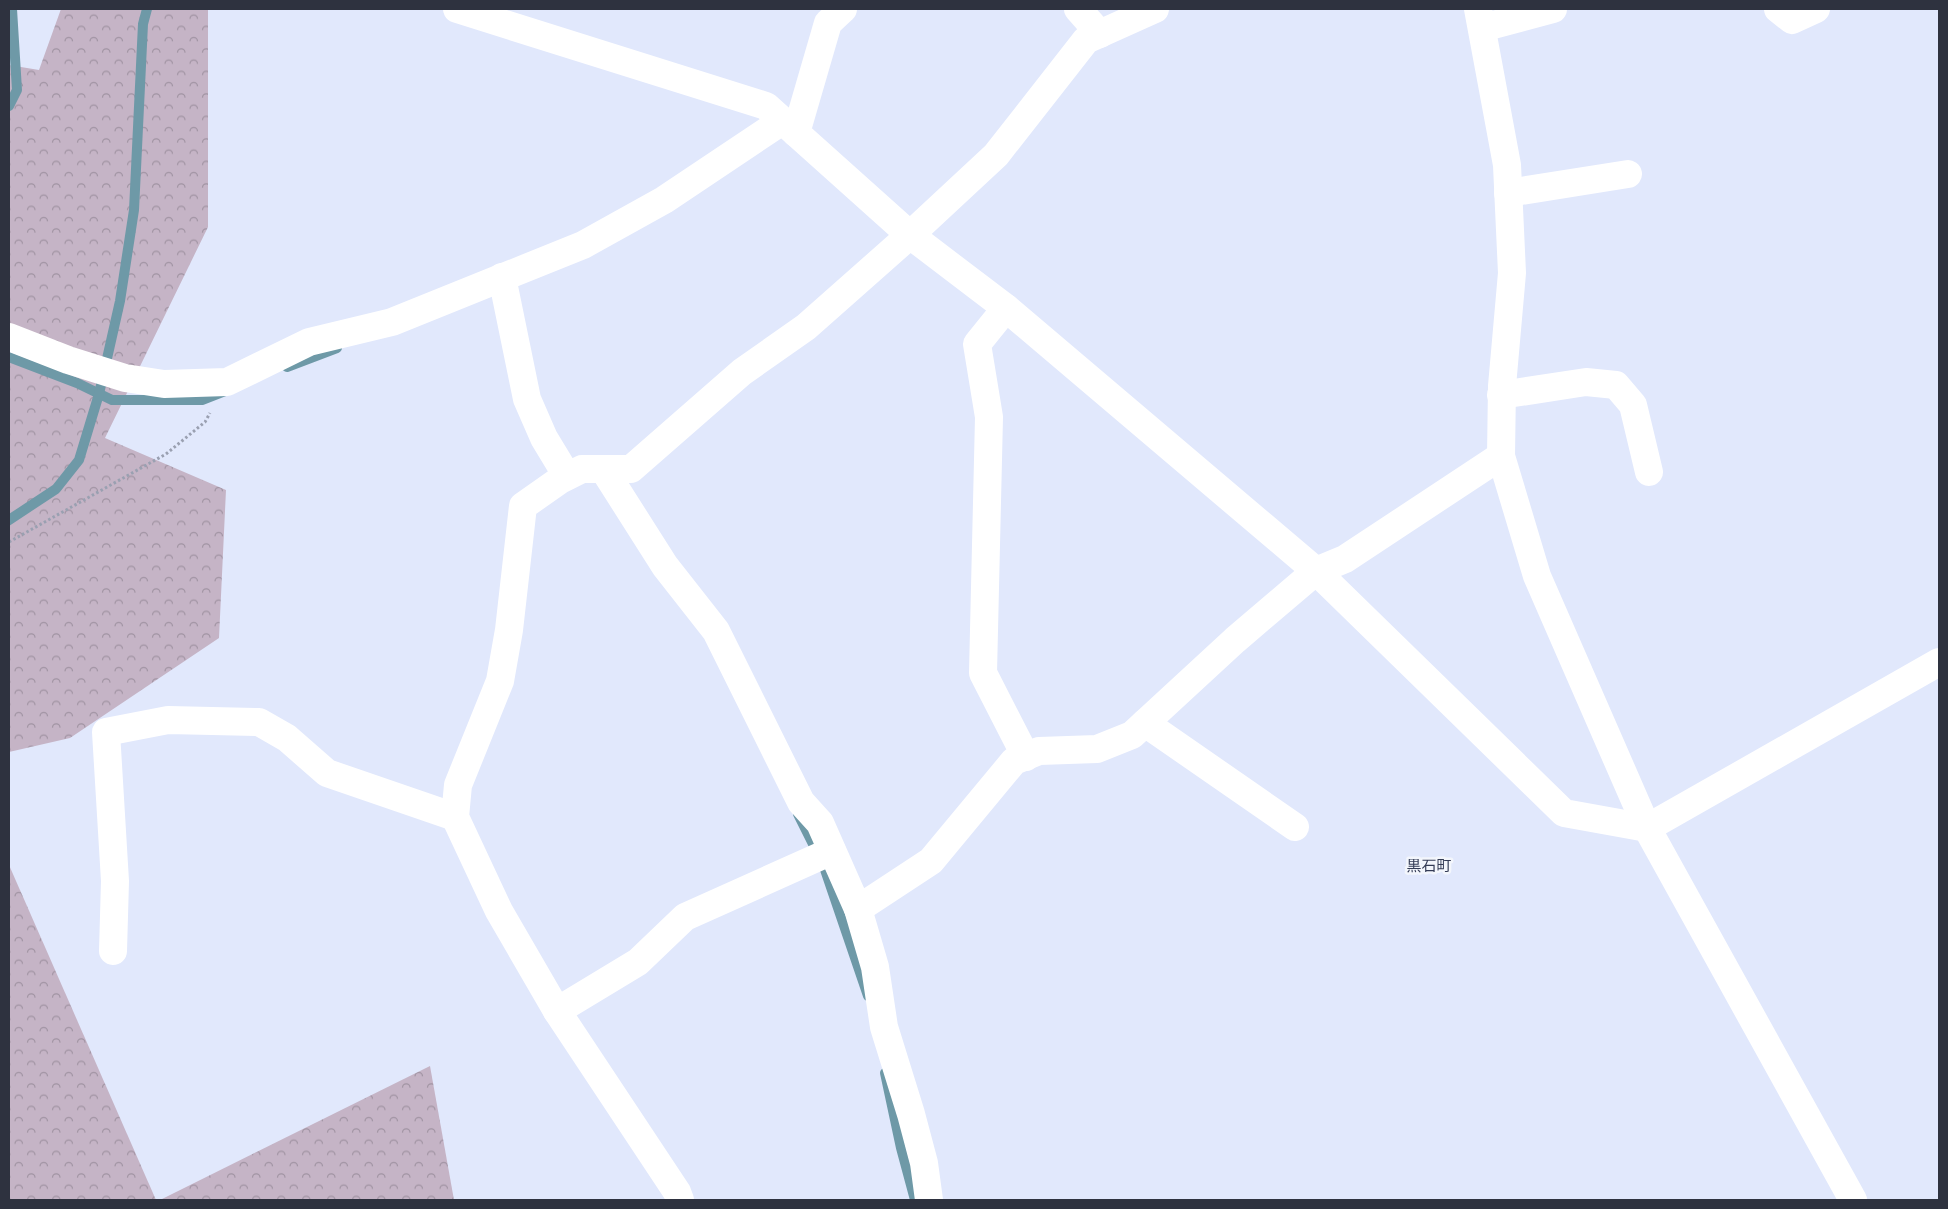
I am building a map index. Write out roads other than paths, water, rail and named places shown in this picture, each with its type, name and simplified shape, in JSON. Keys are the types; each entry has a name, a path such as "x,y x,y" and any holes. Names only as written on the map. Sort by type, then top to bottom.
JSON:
{"street":[{"path":"457,9 766,106 910,235 1006,308 1316,571 1564,813 1648,828 1939,662"},
{"path":"9,336 68,360 124,378 164,384 227,382 309,342 392,322 582,245 664,200 789,127 828,23 843,9"},
{"path":"1078,9 1100,34"},
{"path":"680,1200 677,1192 557,1011 499,911 455,817 458,785 500,681 509,630 523,506 567,476 582,469 631,469 742,372 806,327 910,235 996,155 1086,40 1155,9"},
{"path":"1553,9 1480,18 1507,166 1512,273 1501,396 1501,456 1536,576 1648,828 1853,1200"},
{"path":"1778,9 1792,20 1816,9"},
{"path":"1508,193 1628,174"},
{"path":"502,278 527,399 544,438 567,476"},
{"path":"1006,308 978,344 989,417 983,673 1026,757"},
{"path":"1501,396 1586,382 1616,385 1633,405 1649,472"},
{"path":"858,909 931,861 1014,761 1039,751 1097,749 1132,735 1235,640 1316,571 1345,559 1501,456"},
{"path":"604,470 665,566 716,631 802,802 820,823 858,909 875,967 884,1027 924,1163 929,1200"},
{"path":"113,950 114,881 106,732 168,720 258,722 287,738 327,774 455,817"},
{"path":"1145,723 1295,827"},
{"path":"557,1011 638,962 685,917 832,851"}],"waterway":[{"path":"9,106 17,90 12,9"},
{"path":"9,520 56,489 79,460 99,394 120,301 134,210 143,24 147,9"},
{"path":"287,367 337,348"},
{"path":"9,357 77,383 112,400 202,400 225,391"},
{"path":"798,814 823,864 868,996"},
{"path":"885,1073 901,1148 915,1200"}],"district":[{"name":"黒石町","path":"1429,866"}]}
